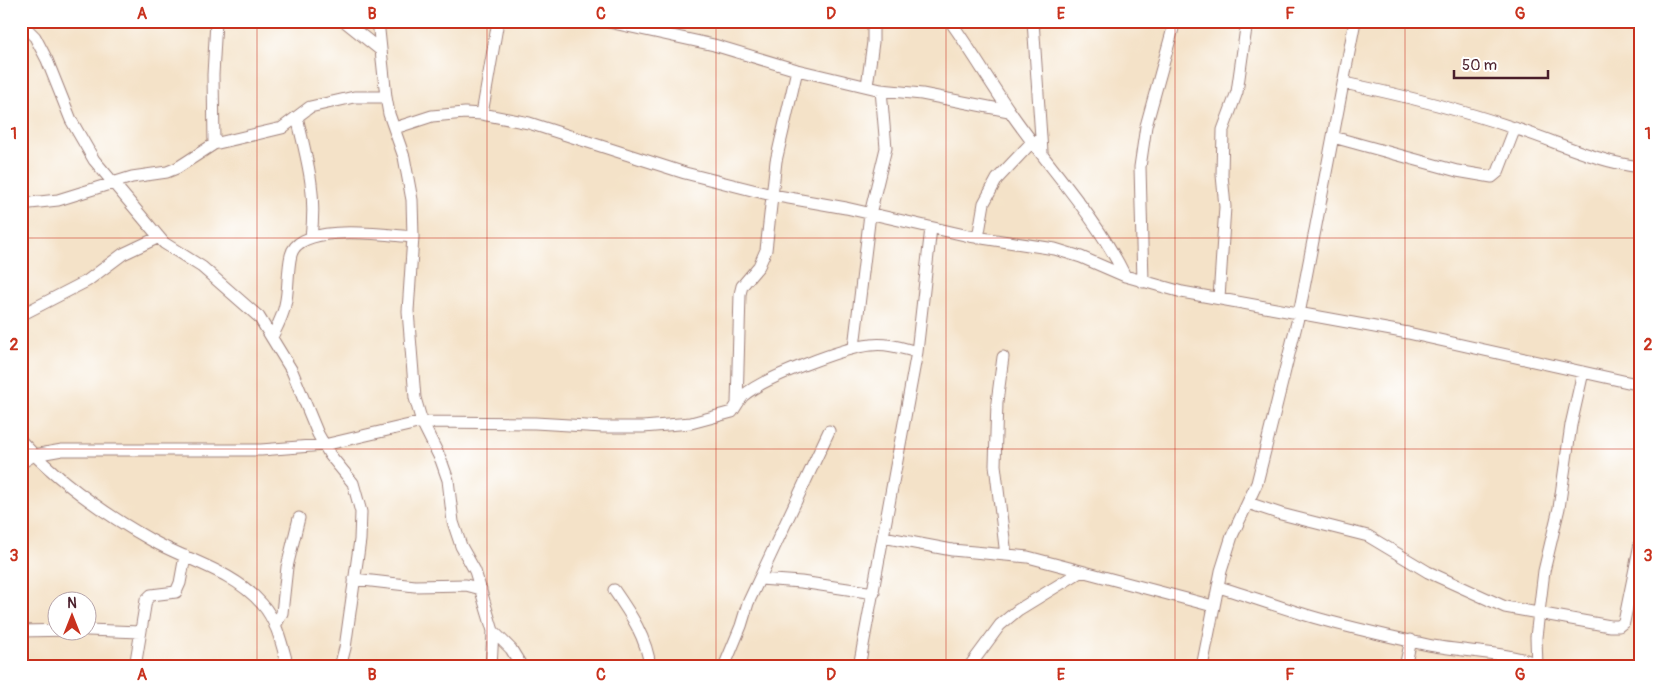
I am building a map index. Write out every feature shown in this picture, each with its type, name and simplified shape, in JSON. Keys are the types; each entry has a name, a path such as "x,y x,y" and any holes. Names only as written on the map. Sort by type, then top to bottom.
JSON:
{"street":[{"path":"214,144 213,75 216,21"},
{"path":"344,21 379,49"},
{"path":"378,21 379,49 386,96 404,157 412,200 413,236 409,287 409,336 415,398 422,422 441,460 448,480 453,522 481,589 493,631 491,667"},
{"path":"482,114 498,21"},
{"path":"604,21 714,45 798,70 881,90 922,94 1010,111"},
{"path":"866,86 873,42 873,21"},
{"path":"950,21 1010,111 1087,212 1116,257 1125,276"},
{"path":"1033,21 1042,152"},
{"path":"1143,282 1140,167 1146,126 1175,21"},
{"path":"1219,298 1225,207 1222,174 1223,130 1237,92 1247,21"},
{"path":"1202,667 1213,606 1232,536 1257,483 1299,314 1344,83 1353,27 1344,21"},
{"path":"26,26 35,37 47,60 71,120 94,160 164,243 202,268 259,317 292,370 311,421 324,445 353,483 359,499 361,512 360,540 346,648 340,667"},
{"path":"737,405 740,294 742,286 759,266 766,250 776,161 798,70"},
{"path":"1344,83 1448,107 1515,128 1605,161 1641,168"},
{"path":"854,347 870,214 886,148 881,90"},
{"path":"21,204 58,200 132,177 167,172 177,168 214,144 282,128 310,107 354,97 386,96"},
{"path":"395,128 432,116 482,114 529,123 685,174 772,195 978,238 1055,249 1081,257 1143,282 1299,314 1408,333 1641,386"},
{"path":"297,117 312,176 314,200 311,237"},
{"path":"1333,137 1457,171 1492,177 1498,172 1515,128"},
{"path":"978,238 984,203 997,179 1033,140"},
{"path":"859,667 874,594 917,352 931,228"},
{"path":"272,337 285,306 291,254 298,244 311,237 368,233 413,236"},
{"path":"21,315 87,280 123,254 159,237"},
{"path":"21,463 34,455 62,450 261,450 324,445 422,422 535,423 602,427 643,427 712,419 732,412 742,397 759,386 819,359 854,347 873,344 892,345 917,352"},
{"path":"1003,357 997,402 995,465 1006,555"},
{"path":"1219,588 1306,615 1411,640 1539,665 1539,614 1544,572 1559,508 1571,426 1583,372"},
{"path":"724,667 741,626 748,603 829,432"},
{"path":"21,441 34,455 76,490 110,514 152,541 230,578 252,594 273,619 288,667"},
{"path":"1248,503 1281,514 1368,536 1428,572 1505,607 1610,626 1619,626 1624,622 1641,539"},
{"path":"275,626 282,612 287,567 299,518"},
{"path":"883,537 952,550 1028,557 1213,606"},
{"path":"135,667 146,600 151,595 176,592 180,583 185,556"},
{"path":"969,667 1000,625 1018,610 1080,572"},
{"path":"354,579 414,586 466,585 481,589"},
{"path":"760,579 801,582 874,594"},
{"path":"614,590 631,615 645,644 650,667"},
{"path":"1629,604 1641,609"},
{"path":"21,631 48,630"},
{"path":"98,630 140,632"},
{"path":"493,631 511,649 522,667"},
{"path":"1405,667 1411,640"}]}
